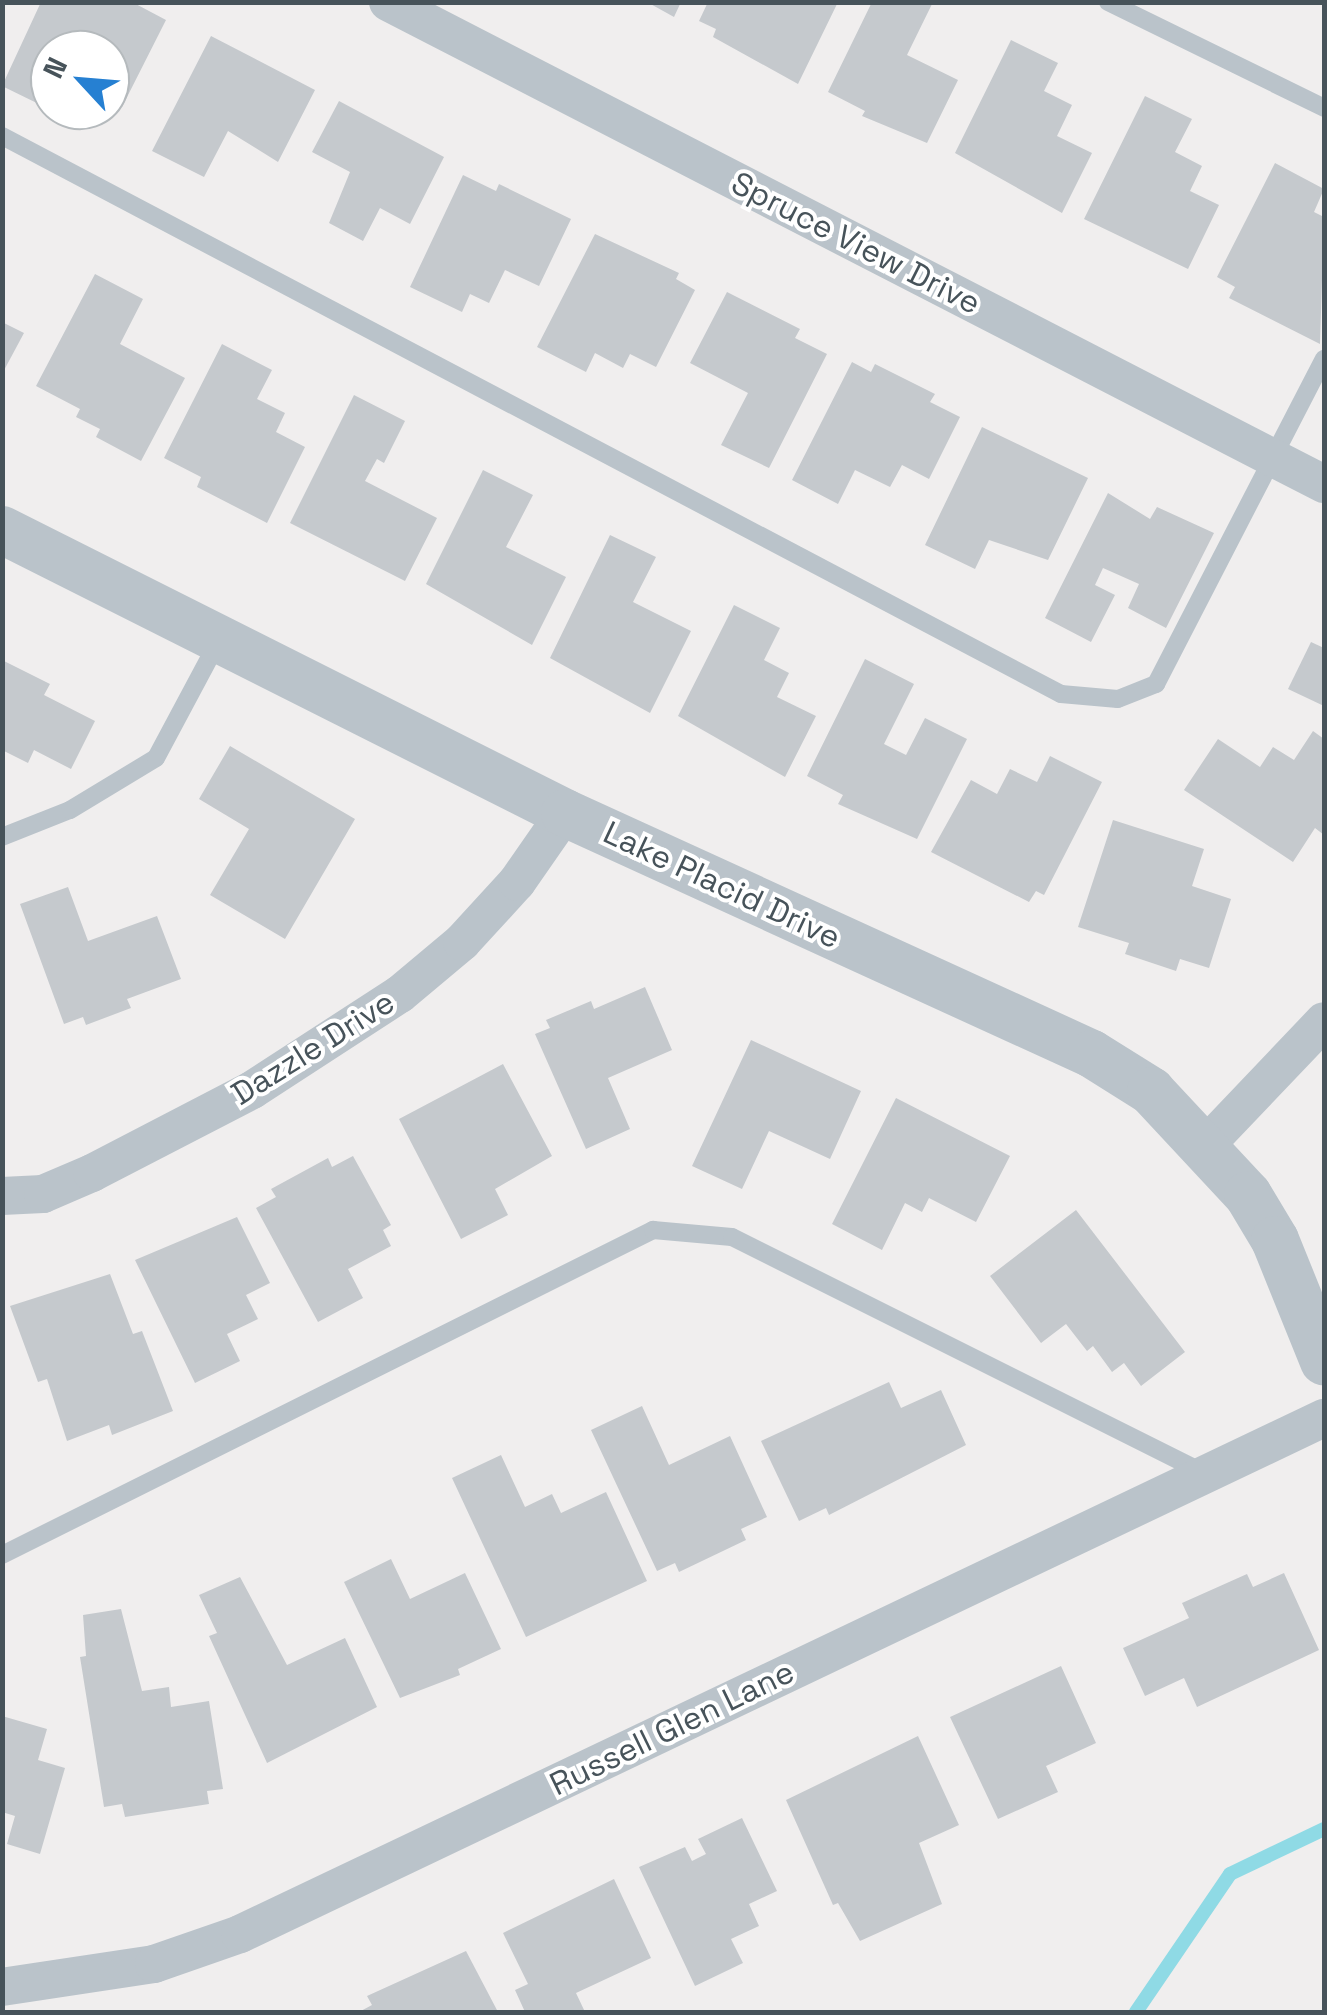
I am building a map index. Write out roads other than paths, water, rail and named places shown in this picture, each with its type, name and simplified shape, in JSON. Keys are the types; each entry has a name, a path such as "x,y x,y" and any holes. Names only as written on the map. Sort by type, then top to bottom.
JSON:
{"street":[{"name":"Spruce View Drive","path":"388,2 1324,484"},
{"name":"Lake Placid Drive","path":"2,530 564,814 1092,1054 1151,1091 1206,1144 1275,1240 1324,1361"},
{"name":"Dazzle Drive","path":"2,1196 42,1194 92,1174 252,1090 400,994 462,942 517,882 564,814"},
{"path":"1206,1144 1324,1020"},
{"name":"Russell Glen Lane","path":"2,1987 154,1964 240,1934 1324,1418"}],"lane":[{"path":"1108,2 1324,108"},
{"path":"2,136 1061,694 1118,700 1156,684 1277,460 1324,359"},
{"path":"2,837 70,810 156,758 220,640"},
{"path":"2,1555 653,1230 732,1237 1206,1474"}],"waterway":[{"path":"1136,2012 1230,1874 1324,1829"}]}
